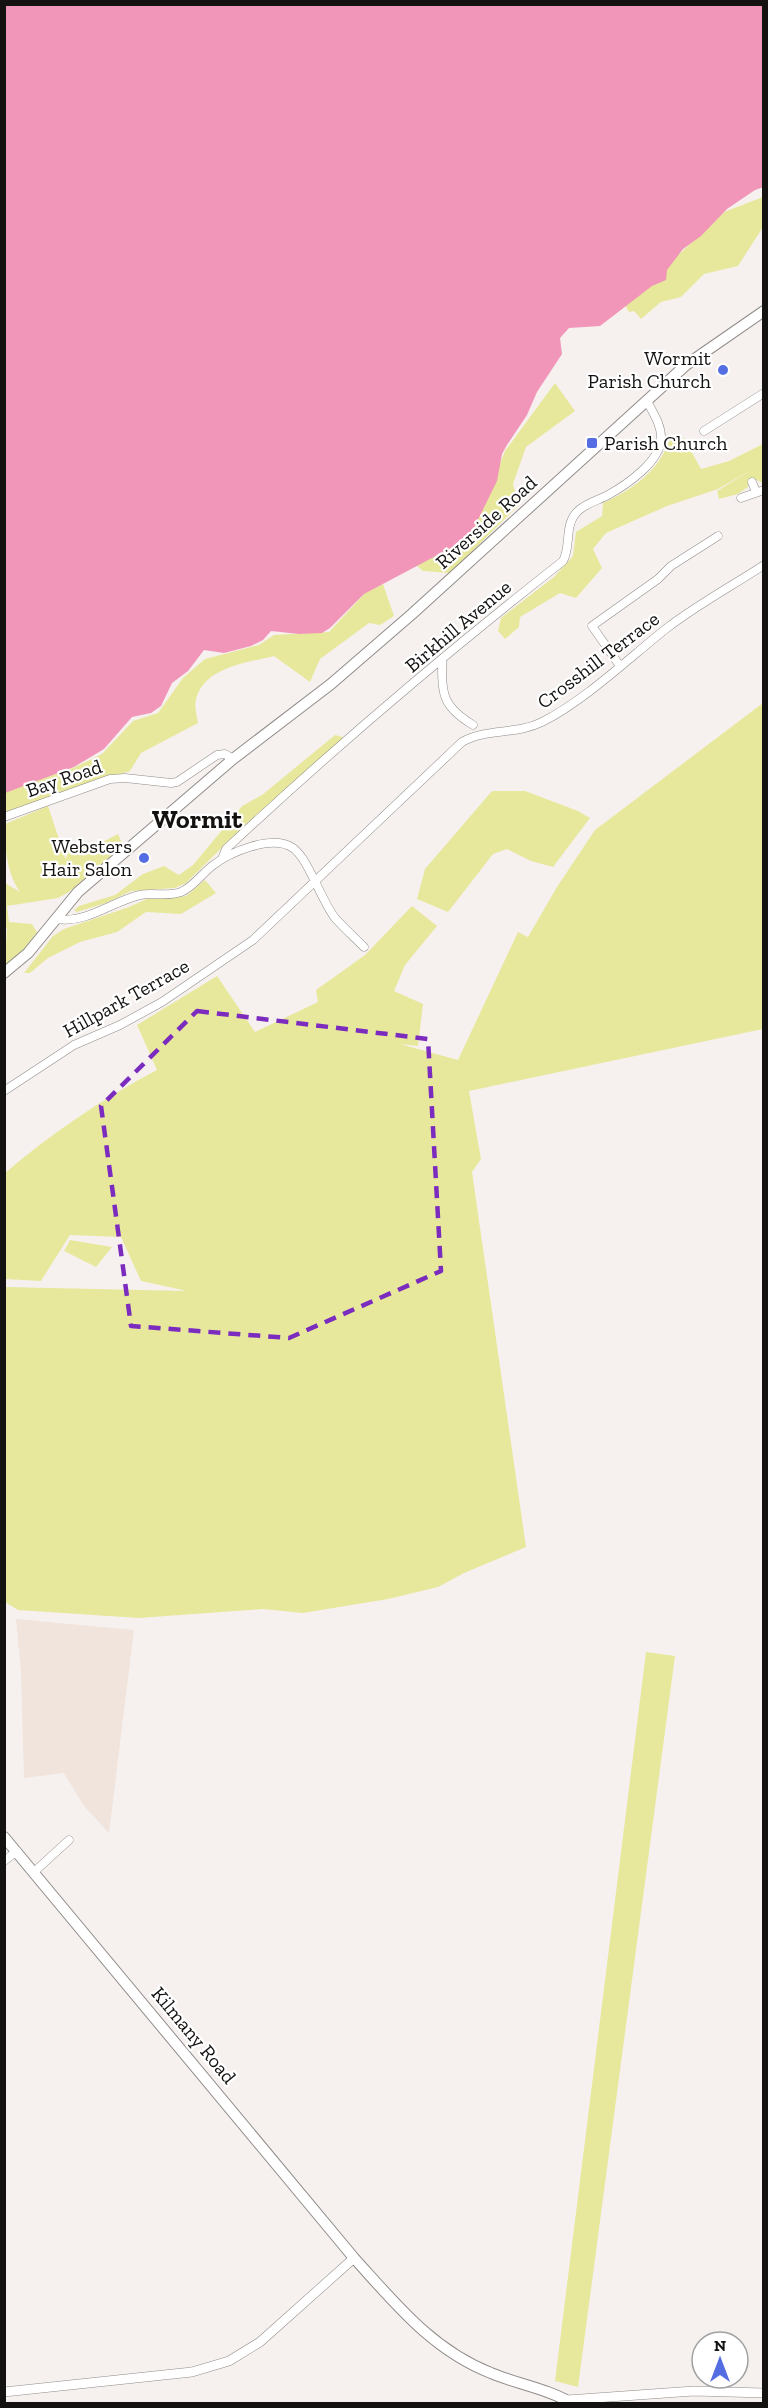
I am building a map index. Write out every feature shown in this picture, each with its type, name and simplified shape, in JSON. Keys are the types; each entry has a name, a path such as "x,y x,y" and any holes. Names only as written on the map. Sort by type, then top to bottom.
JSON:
{"main road":[{"name":"Riverside Road","path":"4,973 28,953 78,892 233,759 331,684 686,365 764,311"},
{"name":"Kilmany Road","path":"4,1837 354,2258 413,2324 440,2346 489,2373 570,2402"}],"street":[{"path":"704,431 764,393"},
{"name":"Birkhill Avenue","path":"222,859 226,849 293,786 563,561 567,553 568,527 580,509 622,487 639,474 657,452 661,441 660,427 646,401"},
{"path":"741,498 760,491 752,482"},
{"path":"620,666 592,626 658,579 670,566 718,536"},
{"name":"Crosshill Terrace","path":"314,882 462,742 474,735 499,730 517,730 542,722 620,666 669,627 764,565"},
{"path":"442,660 442,681 448,704 456,715 473,725"},
{"name":"Bay Road","path":"4,817 110,779 125,777 171,783 177,782 217,755 225,754 233,759"},
{"path":"61,914 70,919 142,895 181,892 222,859 260,844 273,842 295,849 303,859 335,917 364,947"},
{"name":"Hillpark Terrace","path":"4,1091 74,1045 120,1025 162,1002 214,967 253,940 314,882"},
{"path":"34,1872 69,1840"},
{"path":"4,1862 17,1851"},
{"path":"4,2392 192,2372 229,2361 260,2342 354,2258"},
{"path":"570,2402 694,2391 764,2393"}],"highlighted area":[{"path":"197,1011 428,1039 441,1271 289,1338 131,1326 101,1106"}],"shaded area":[{"path":"5,4 763,5 764,187 755,190 727,209 701,236 683,249 667,270 666,280 652,286 600,326 569,328 560,338 562,354 537,392 527,415 502,454 497,481 472,532 464,541 364,594 322,633 299,634 271,631 263,640 251,646 224,653 204,650 188,671 172,683 161,706 151,713 132,717 104,749 74,767 5,793"},
{"path":"16,1619 134,1630 109,1833 84,1806 64,1773 24,1778 21,1672"}],"green space":[{"path":"763,197 763,227 738,266 704,274 681,297 661,302 641,319 634,311 629,312 625,305 724,212"},
{"path":"555,383 575,411 526,447 513,484 519,505 450,573 423,571 415,564 490,488 505,451"},
{"path":"684,438 701,469 729,461 763,444 763,463 761,465 763,465 763,483 752,478 749,480 748,487 738,494 719,499 717,491 751,470 718,489 667,506 606,533 593,549 602,568 576,598 560,593 520,617 519,627 505,639 498,631 501,618 554,577 573,556 576,532 602,516 603,503 624,492 652,470 670,439"},
{"path":"383,584 394,616 380,625 369,623 320,659 310,682 274,656 228,668 217,673 201,688 195,702 198,723 141,753 130,771 5,814 5,791 73,768 102,754 133,721 158,713 183,678 205,659 259,645 274,635 329,632 365,593"},
{"path":"763,703 763,1029 469,1091 481,1159 472,1172 526,1547 464,1573 438,1587 388,1599 303,1613 263,1609 139,1618 18,1610 5,1602 5,1287 187,1291 141,1281 121,1237 70,1235 41,1281 5,1279 5,1173 78,1117 157,1070 137,1025 217,976 255,1032 318,1002 316,990 365,955 412,906 437,926 405,965 394,991 423,1004 418,1046 400,1044 458,1060 518,932 528,937 557,887 595,830"},
{"path":"335,735 346,738 248,822 186,883 175,888 131,891 106,903 77,912 74,910 79,906 115,895 143,874 164,866 179,875 193,865 242,806 262,795"},
{"path":"492,791 525,791 578,811 590,818 553,867 531,861 507,849 493,854 448,912 417,899 425,869"},
{"path":"48,806 66,860 67,851 95,846 118,834 123,845 69,892 58,898 7,906 9,922 32,924 37,932 15,961 5,967 7,928 5,926 5,883 20,892 9,868 5,824"},
{"path":"205,880 216,893 181,914 146,912 117,932 80,942 48,958 30,973 24,973 53,936 64,929 147,899 186,896"},
{"path":"70,1240 112,1247 96,1267 64,1251"},
{"path":"646,1652 675,1656 578,2387 555,2381"}],"place":[{"name":"Wormit Parish Church","path":"723,370"},
{"name":"Parish Church","path":"592,443"},
{"name":"Websters Hair Salon","path":"144,858"}],"district":[{"name":"Wormit","path":"197,819"}]}
